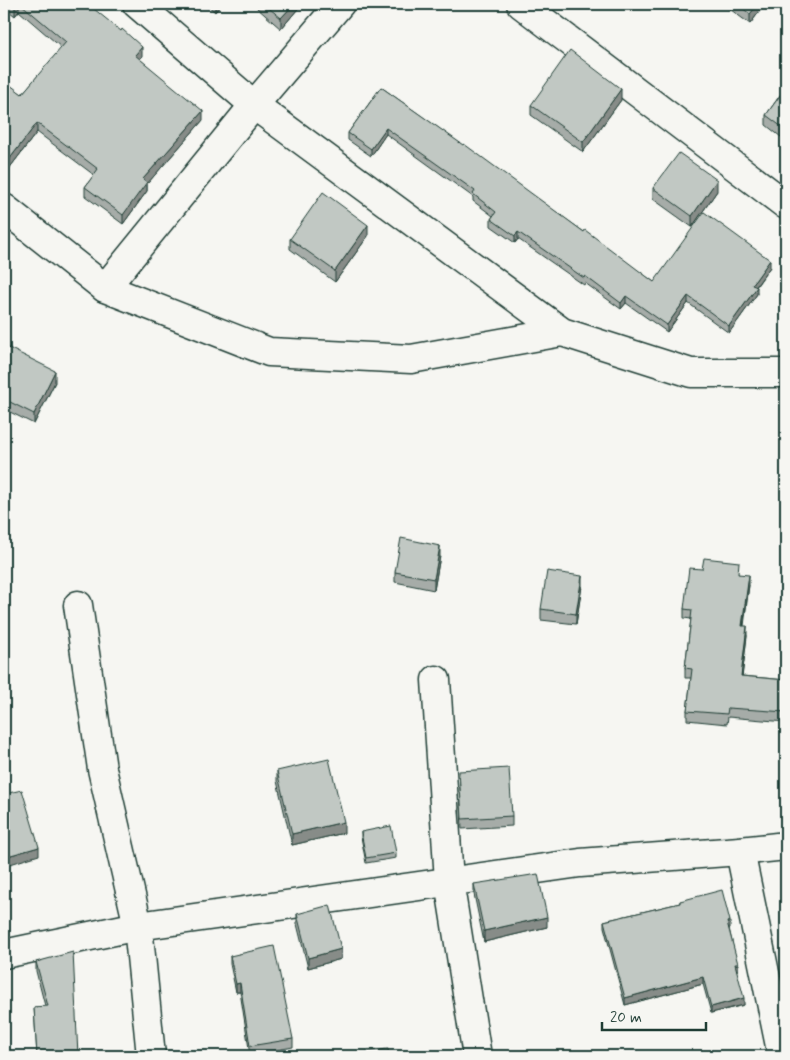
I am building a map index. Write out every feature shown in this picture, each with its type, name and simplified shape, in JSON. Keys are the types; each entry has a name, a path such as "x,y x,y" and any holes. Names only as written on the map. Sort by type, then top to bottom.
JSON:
{"street":[{"path":"137,4 254,104 562,332 691,373 786,373"},
{"path":"105,288 254,104 340,4"},
{"path":"521,4 786,205"},
{"path":"4,208 105,288 269,352 411,360 562,332"},
{"path":"78,605 102,769 138,926 151,1056"},
{"path":"436,680 448,882 477,1056"},
{"path":"4,954 138,926 580,863 786,846"},
{"path":"740,851 782,1056"}],"building":[{"path":"21,4 88,4 121,31 122,29 142,47 135,55 203,111 143,179 147,182 123,215 85,187 98,169 37,123 8,161 4,158 4,82 22,94 66,42"},
{"path":"264,4 294,4 281,18"},
{"path":"737,4 758,4 750,14"},
{"path":"570,50 621,89 583,142 531,105"},
{"path":"381,87 464,144 584,232 585,230 654,282 704,212 770,260 752,285 757,287 729,326 688,296 667,325 626,296 621,303 585,276 584,278 518,232 515,236 491,219 496,212 473,194 475,191 386,128 371,149 348,133"},
{"path":"786,87 786,130 766,115"},
{"path":"679,153 717,180 692,216 653,188"},
{"path":"323,192 368,225 335,271 290,239"},
{"path":"7,347 55,371 34,414 4,399 4,353"},
{"path":"401,538 440,546 434,579 395,572"},
{"path":"704,558 739,562 738,574 749,575 742,626 747,626 741,676 786,680 786,712 728,708 727,714 687,711 692,669 685,668 692,610 684,609 689,568 702,569"},
{"path":"547,571 582,576 576,614 541,609"},
{"path":"329,759 344,822 292,834 277,771"},
{"path":"509,768 512,816 462,819 459,771"},
{"path":"22,790 39,847 4,857 4,794"},
{"path":"391,826 396,853 366,858 361,832"},
{"path":"538,874 547,917 484,931 474,884"},
{"path":"722,890 730,921 727,922 738,964 735,964 744,998 711,1007 703,977 625,998 604,921 680,903 680,901"},
{"path":"330,905 341,949 308,958 297,914"},
{"path":"274,946 293,1039 250,1046 240,983 236,984 230,956"},
{"path":"73,952 78,1056 37,1056 34,1007 48,1006 36,962"},
{"path":"388,1049 389,1056 361,1056 361,1052"}]}
